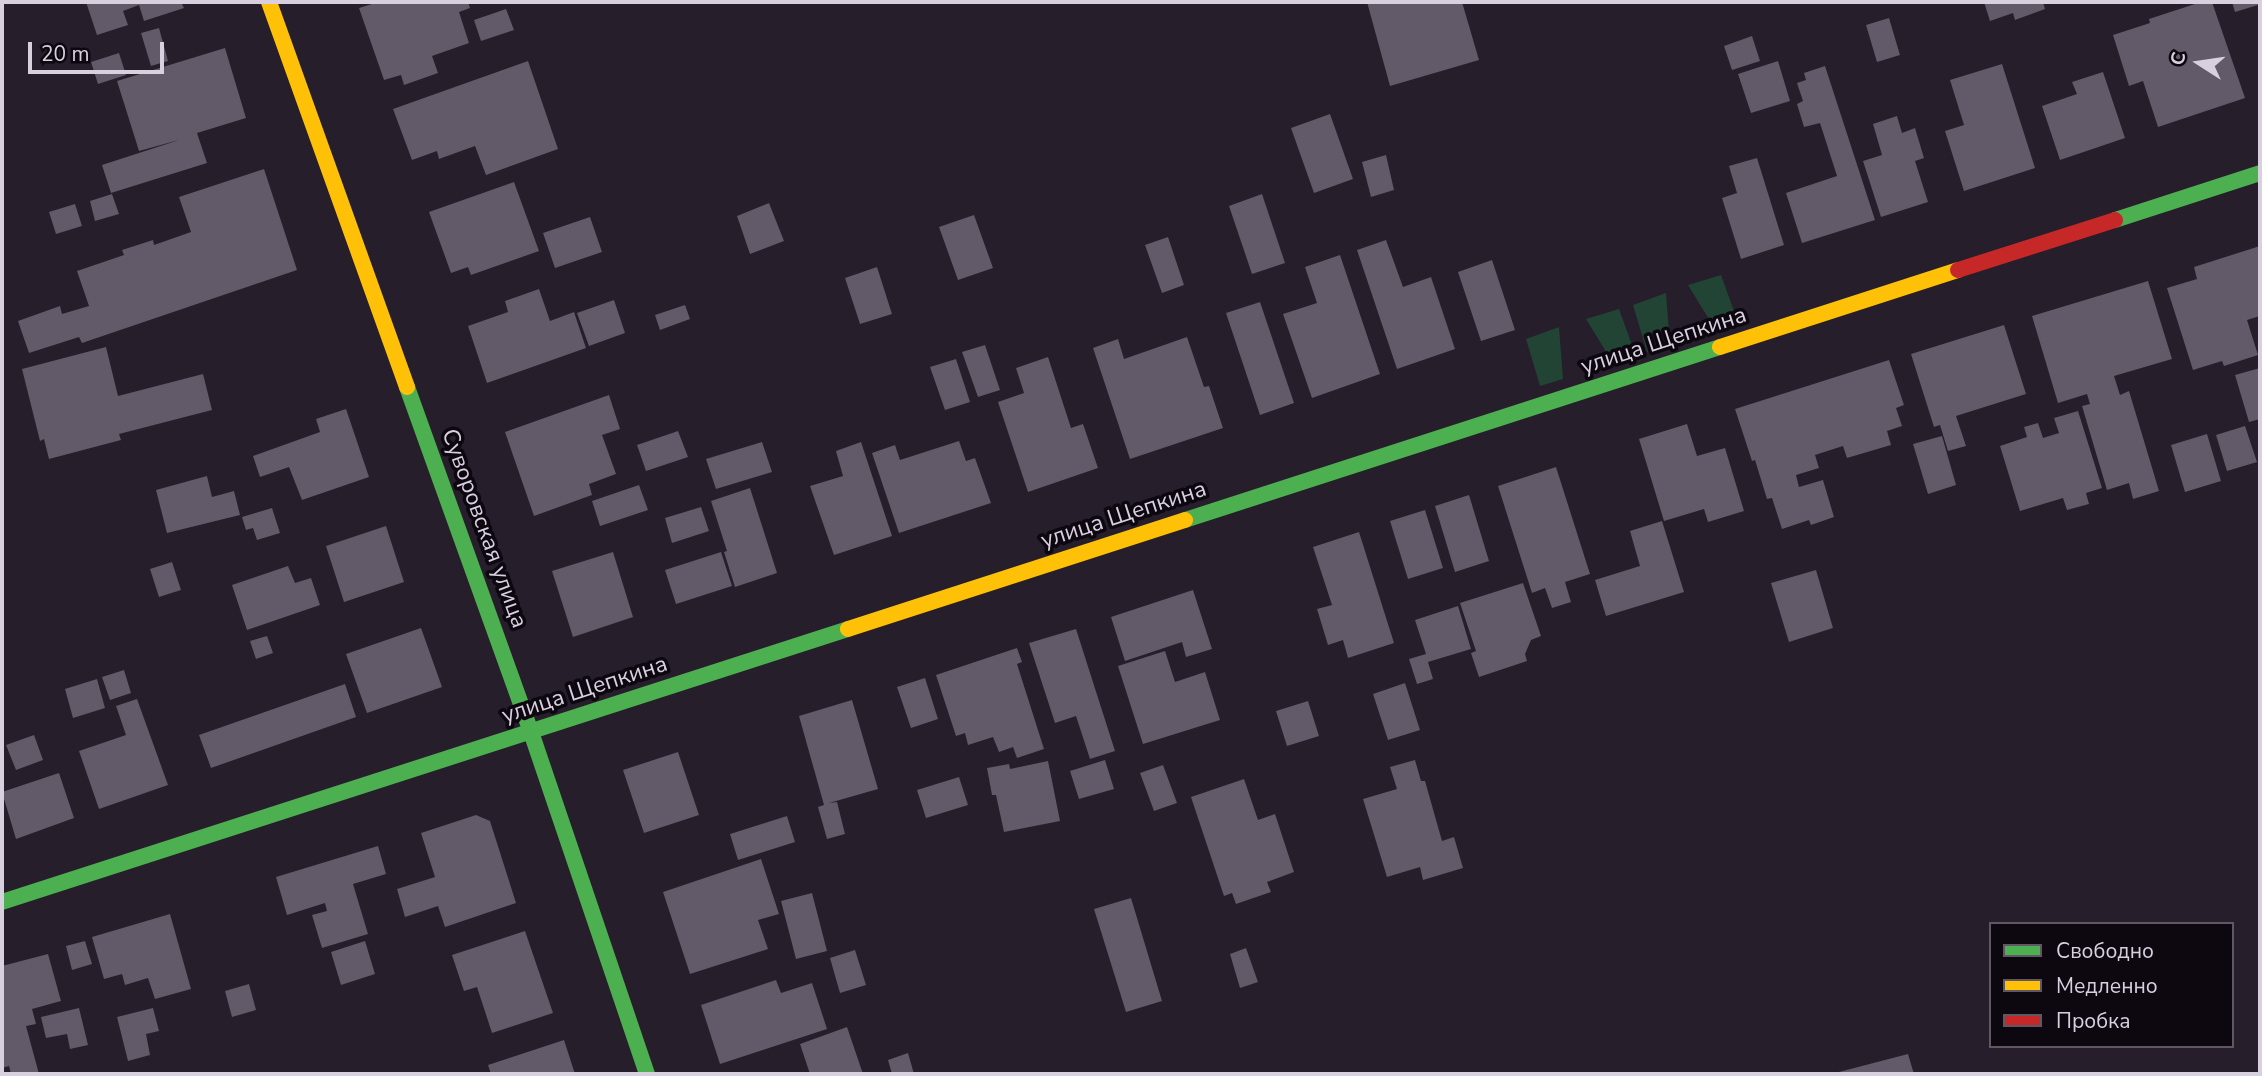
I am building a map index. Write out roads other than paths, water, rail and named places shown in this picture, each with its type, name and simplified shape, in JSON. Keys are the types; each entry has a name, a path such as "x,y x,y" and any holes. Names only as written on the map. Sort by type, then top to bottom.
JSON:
{"street":[{"name":"Суворовская улица","path":"270,2 531,732 647,1074"},
{"name":"улица Щепкина","path":"2,902 2260,173"}]}
